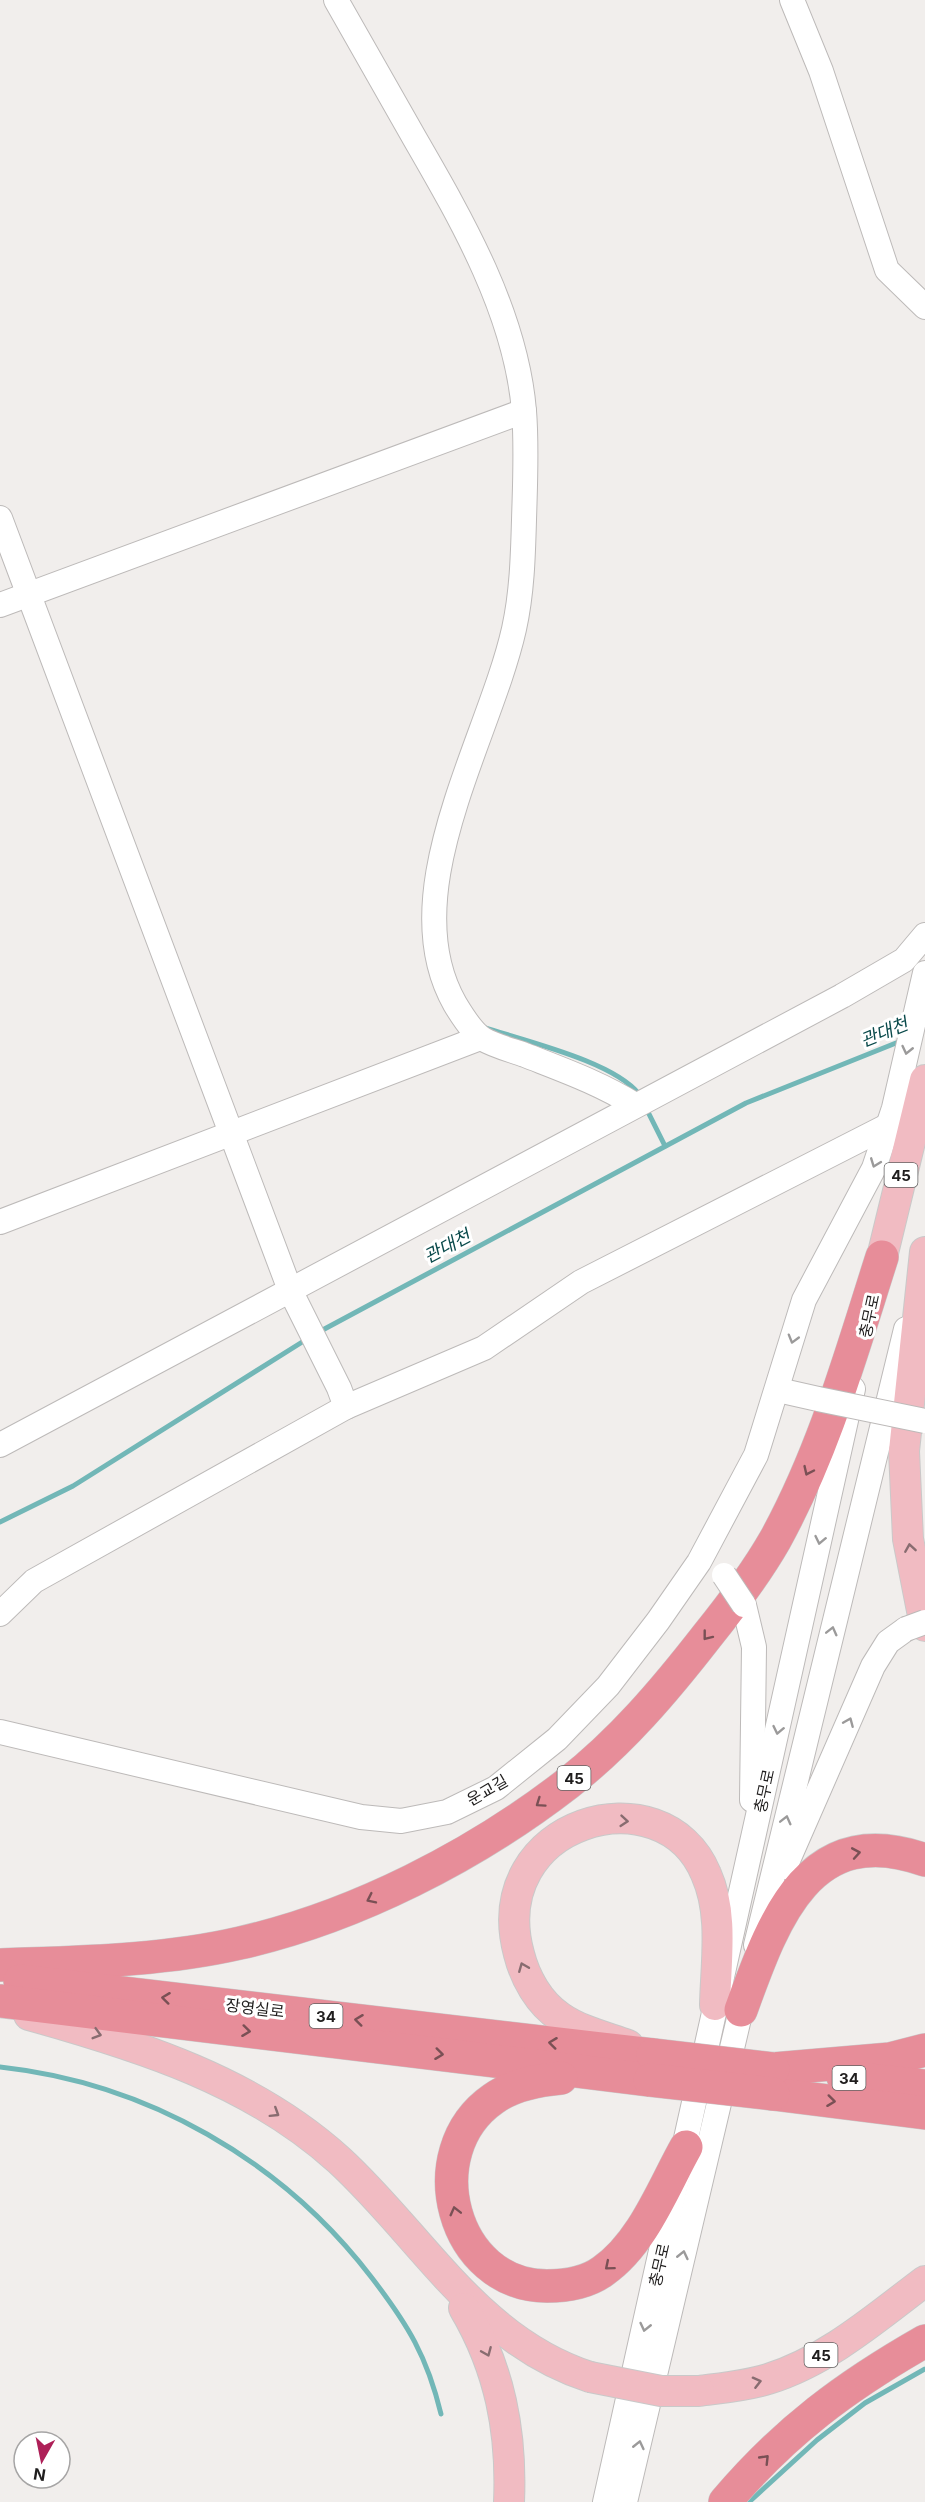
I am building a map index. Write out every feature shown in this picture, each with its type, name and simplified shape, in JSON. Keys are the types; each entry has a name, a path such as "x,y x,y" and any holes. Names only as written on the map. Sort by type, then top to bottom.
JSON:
{"highway":[{"name":"45","path":"0,1965 156,1957 239,1943 306,1925 358,1905 489,1839 568,1784 664,1691 749,1584 776,1538 829,1426 882,1257"},
{"path":"728,2007 784,1908 812,1872 846,1854 868,1851 907,1853 925,1860"},
{"name":"장영실로","path":"0,1978 651,2067"},
{"name":"장영실로","path":"0,2001 651,2067"},
{"path":"773,2082 925,2050"},
{"path":"651,2067 555,2078 510,2090 480,2109 460,2140 452,2169 453,2201 463,2235 480,2259 507,2278 539,2286 557,2286 588,2279 602,2272 615,2261 640,2231 686,2147"},
{"name":"34","path":"651,2067 773,2082 925,2113"},
{"name":"34","path":"773,2082 925,2086"},
{"path":"725,2502 782,2441 833,2398 925,2341"}],"main road":[{"name":"충무로","path":"882,1257 923,1087"},
{"path":"919,1626 908,1539 904,1451 924,1255"},
{"path":"651,2067 562,2018 540,1998 526,1974 517,1946 516,1904 519,1888 532,1861 553,1838 585,1823 622,1820 662,1828 690,1848 707,1876 717,1918 728,2007"},
{"name":"45","path":"0,2009 30,2015 164,2055 235,2088 290,2123 338,2159 499,2329 564,2369 590,2377 661,2391 699,2391 742,2386 769,2379 797,2367 845,2339 925,2280"},
{"path":"422,2250 465,2309 492,2363 506,2421 509,2502"}],"street":[{"path":"336,0 455,208 489,283 518,371 524,411 522,569 515,627 448,827 435,914 434,948 442,975 455,1005 480,1038 604,1086 635,1105"},
{"path":"792,0 821,71 887,270 925,307"},
{"path":"0,604 524,411"},
{"path":"0,518 292,1295 343,1397"},
{"path":"0,1445 292,1295 635,1105 884,972 904,960 925,935"},
{"name":"운교길","path":"0,1732 361,1817 401,1821 447,1812 496,1788 558,1739 608,1686 658,1621 699,1562 756,1455 804,1300 874,1168 890,1117 925,973"},
{"path":"0,1222 480,1038"},
{"path":"0,1614 34,1581 343,1397 484,1348 581,1282 890,1117"},
{"name":"충무로","path":"605,2502 686,2147 728,2007 765,1910 924,1255"},
{"name":"충무로","path":"625,2502 728,2007 751,1852 882,1257"},
{"path":"778,1390 925,1421"},
{"path":"699,1562 724,1575 744,1605 754,1647 751,1852"},
{"path":"765,1910 804,1829 873,1666 888,1642 919,1626"}],"waterway":[{"path":"483,1027 589,1062 627,1082 639,1094"},
{"name":"관대천","path":"317,1333 746,1103 901,1041"},
{"path":"648,1112 665,1146"},
{"name":"관대천","path":"0,1522 73,1486 307,1339"},
{"path":"0,2067 54,2076 107,2090 159,2110 207,2134 254,2164 297,2198 336,2236 385,2295 406,2326 423,2358 441,2414"},
{"path":"749,2502 817,2440 865,2403 925,2369"}]}
